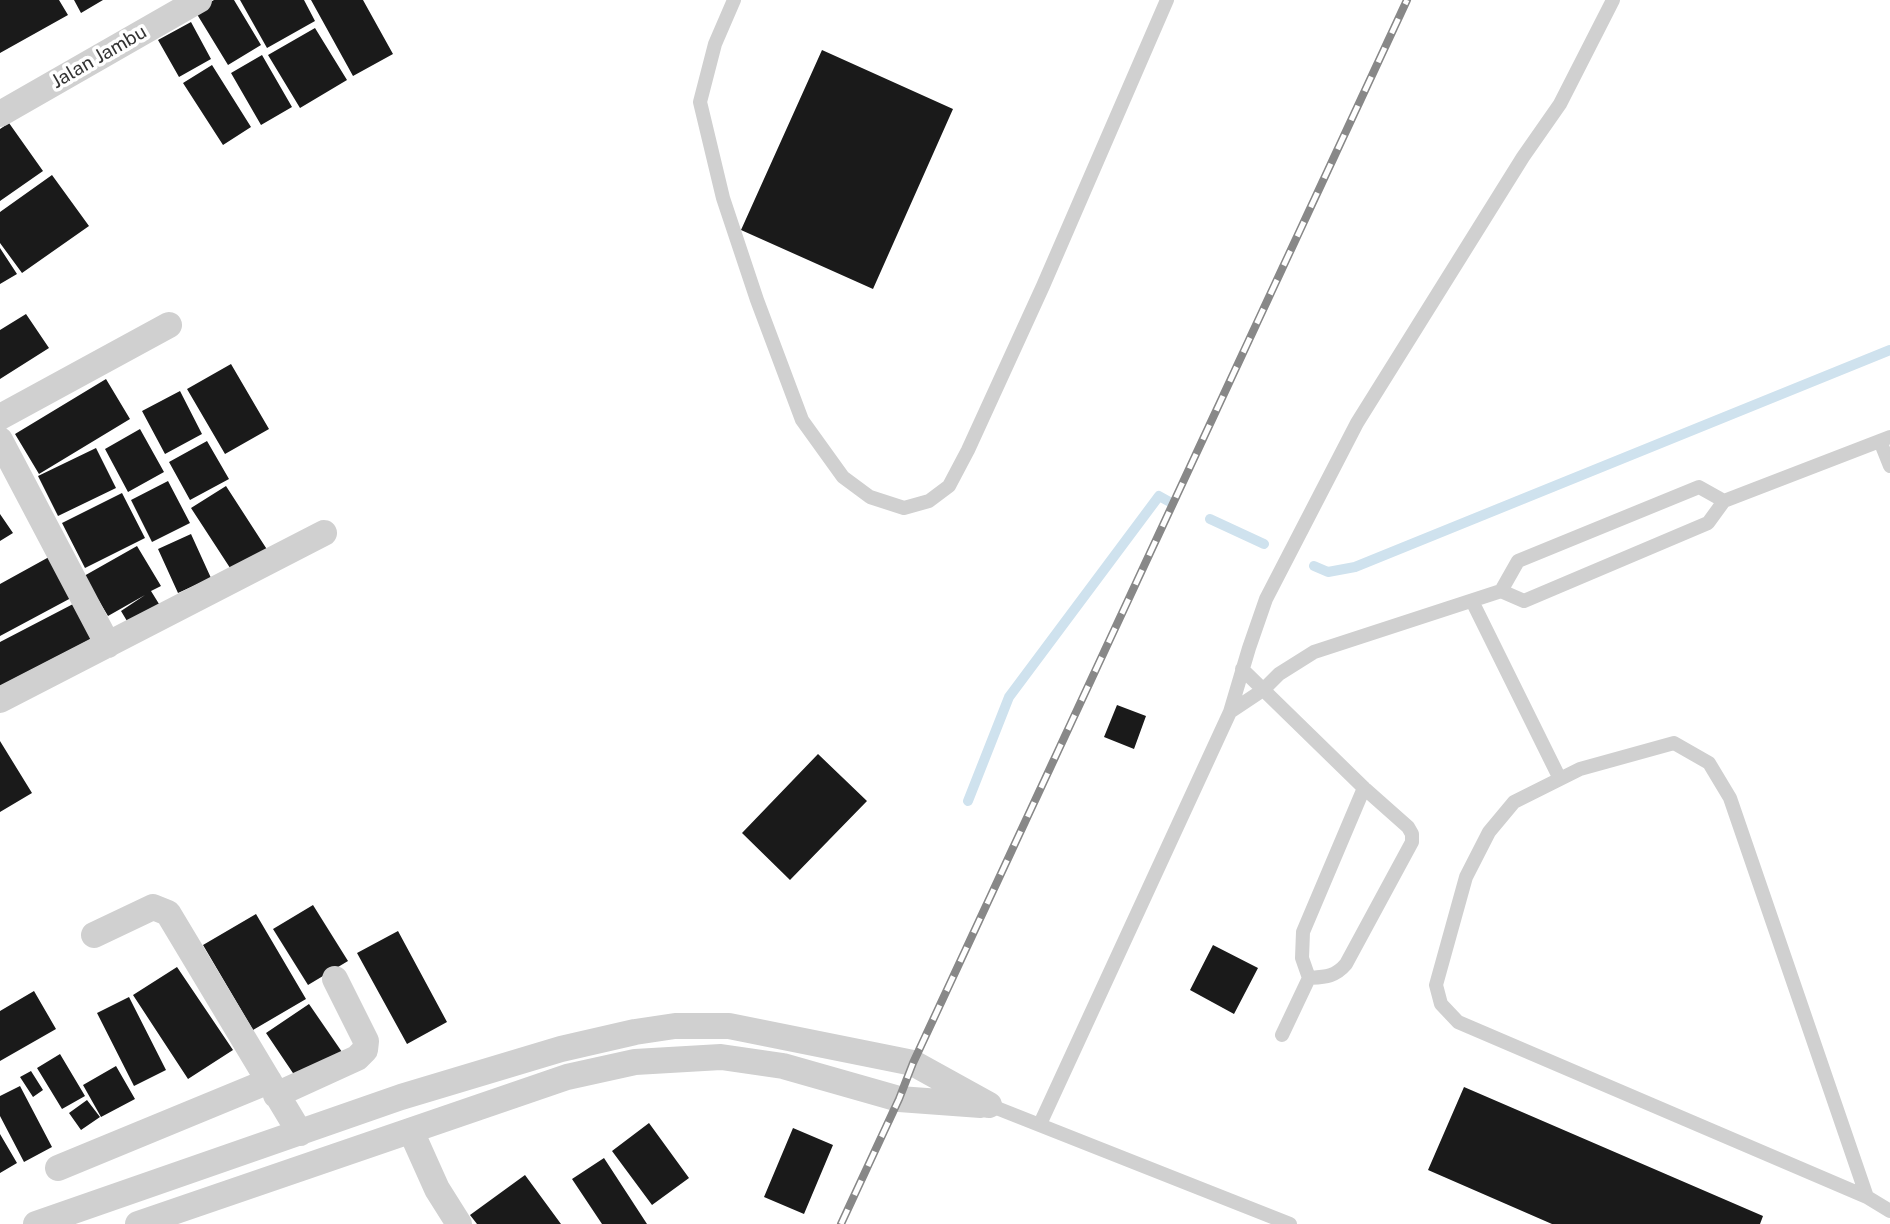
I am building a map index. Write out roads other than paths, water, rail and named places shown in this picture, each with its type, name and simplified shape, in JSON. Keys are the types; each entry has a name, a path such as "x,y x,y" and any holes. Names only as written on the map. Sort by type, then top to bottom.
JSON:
{"street":[{"name":"Jalan Jambu","path":"0,114 199,0"},
{"path":"0,417 169,325"},
{"path":"0,440 108,645"},
{"path":"0,700 324,533"},
{"path":"94,935 153,907 168,913 300,1133"},
{"path":"58,1168 357,1058 365,1050 366,1041 335,979"},
{"path":"36,1224 401,1097 561,1049 675,1026 729,1026 913,1063 989,1105"},
{"path":"138,1224 567,1077 635,1062 721,1057 783,1066 899,1099 989,1105"},
{"path":"411,1131 437,1189 459,1224"}],"lane":[{"path":"734,0 715,44 700,102 723,198 757,300 802,420 843,477 870,497 904,509 929,501 949,486 968,450 1043,286 1167,0"},
{"path":"1040,1124 1230,712 1266,599 1357,423 1516,168 1560,104 1613,0"},
{"path":"1500,591 1524,601 1708,523 1724,500 1885,439 1890,467"},
{"path":"1230,712 1263,690 1279,674 1314,652 1500,591 1518,561 1699,487 1724,500"},
{"path":"1472,601 1560,779"},
{"path":"1242,669 1408,827 1412,834 1412,842 1346,964 1327,977 1309,978"},
{"path":"1867,1197 1730,798 1709,763 1674,743 1580,769 1514,802 1489,832 1466,877 1436,985 1441,1004 1458,1022 1867,1197 1890,1211"},
{"path":"1282,1035 1309,978 1302,958 1303,932 1364,788"},
{"path":"989,1105 1290,1224"}],"waterway":[{"path":"1314,566 1328,572 1355,567 1890,350"},
{"path":"968,801 1009,697 1159,496 1168,501"},
{"path":"1210,519 1264,544"}],"railway":[{"path":"841,1224 913,1063 1407,0"}]}
